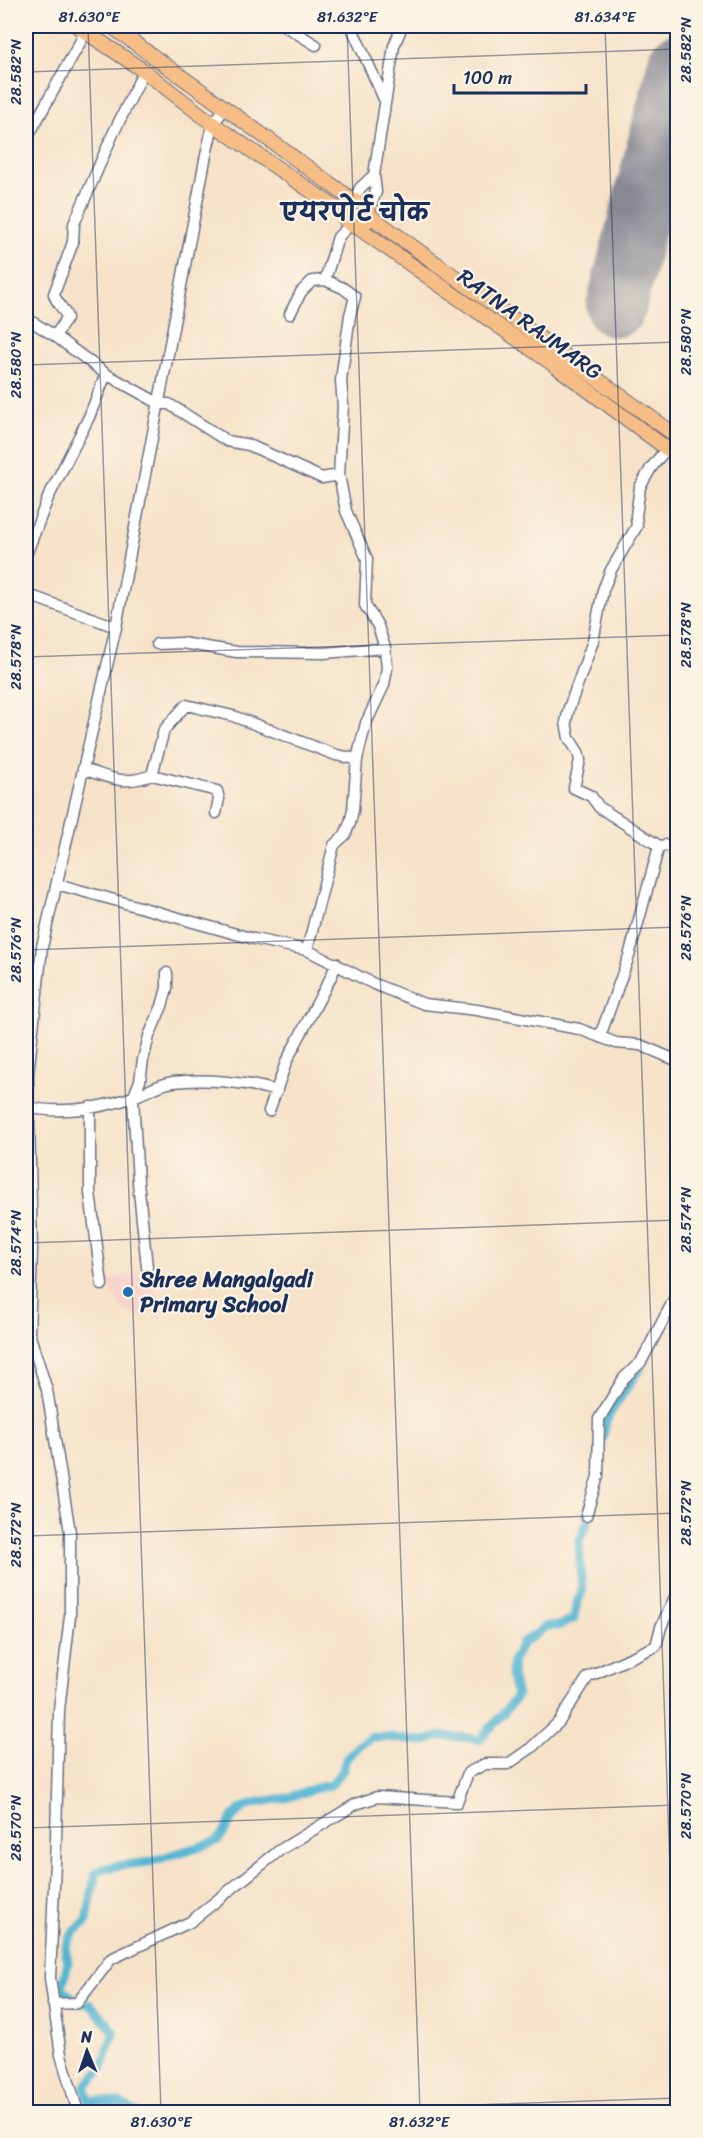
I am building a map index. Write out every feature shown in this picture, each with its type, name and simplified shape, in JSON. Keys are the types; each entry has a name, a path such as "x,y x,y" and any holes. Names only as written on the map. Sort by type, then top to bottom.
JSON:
{"main road":[{"name":"RATNA RAJMARG","path":"83,27 213,124 557,367 672,453"},
{"name":"RATNA RAJMARG","path":"119,28 354,201 362,202 369,213 678,437"},
{"path":"354,201 346,206 350,222 363,225 369,213"}],"street":[{"path":"285,26 316,45"},
{"path":"351,26 385,101"},
{"path":"369,213 376,192 374,175 394,46 402,26"},
{"path":"26,140 83,27"},
{"path":"55,336 67,318 54,294 72,242 74,224 112,136 144,71"},
{"path":"78,2112 61,2055 50,1978 57,1827 59,1710 70,1616 70,1532 48,1390 29,1333 32,1250 28,1075 42,947 116,627 138,504 160,404 202,172 213,124 225,108"},
{"path":"354,201 360,188 374,175"},
{"path":"325,280 338,237 350,222"},
{"path":"290,314 301,292 312,281 325,280 343,288 355,297 350,315 341,380 343,406 339,475 346,511 367,559 365,605 378,626 385,648 387,668 384,685 366,723 357,759 350,823 345,835 334,844 307,950"},
{"path":"26,318 55,336 106,374 160,404 169,404 227,441 249,445 322,478 339,475"},
{"path":"26,555 48,498 89,417 106,374"},
{"path":"672,453 651,468 640,487 637,526 611,570 603,590 593,641 566,722 569,738 580,760 574,788 591,796 599,807 659,846 666,844 678,849"},
{"path":"26,594 116,627"},
{"path":"157,644 182,643 237,652 324,653 385,648"},
{"path":"152,775 164,730 186,705 233,716 336,755 357,759"},
{"path":"83,769 118,781 136,781 152,775 217,791 219,799 216,813"},
{"path":"600,1036 629,956 659,846"},
{"path":"57,884 254,939 307,950 374,984 424,1004 477,1010 579,1029 616,1043 640,1045 678,1061"},
{"path":"269,1111 287,1060 332,975 336,963"},
{"path":"147,1268 138,1182 133,1098 140,1080 149,1036 162,1006 167,973"},
{"path":"27,1108 48,1110 90,1107 133,1098 170,1082 198,1079 277,1091"},
{"path":"90,1107 90,1193 102,1285"},
{"path":"586,1516 598,1476 599,1419 624,1378 641,1362 678,1292"},
{"path":"53,2004 76,2002 111,1959 190,1922 280,1850 356,1804 377,1797 457,1802 468,1773 484,1764 508,1764 531,1748 559,1722 588,1677 656,1646 661,1627 678,1595"}],"shaded area":[{"path":"144,1269 162,1306 141,1317 124,1310 105,1282"}],"waterway":[{"path":"603,1438 609,1415 641,1368"},
{"path":"135,2112 120,2103 89,2100 85,2086 102,2069 114,2031 90,2004 77,2003 62,1988 68,1962 65,1947 73,1933 87,1921 95,1874 103,1869 149,1862 217,1841 238,1811 248,1805 290,1797 331,1785 343,1770 346,1759 358,1746 372,1737 425,1741 440,1736 480,1740 517,1695 512,1677 513,1660 523,1642 546,1626 558,1626 574,1619 576,1605 582,1592 579,1542 592,1510"}],"runway":[{"path":"616,307 678,63"}],"place":[{"name":"Shree Mangalgadi Primary School","path":"128,1292"}],"district":[{"name":"एयरपोर्ट चोक","path":"355,213"}]}
